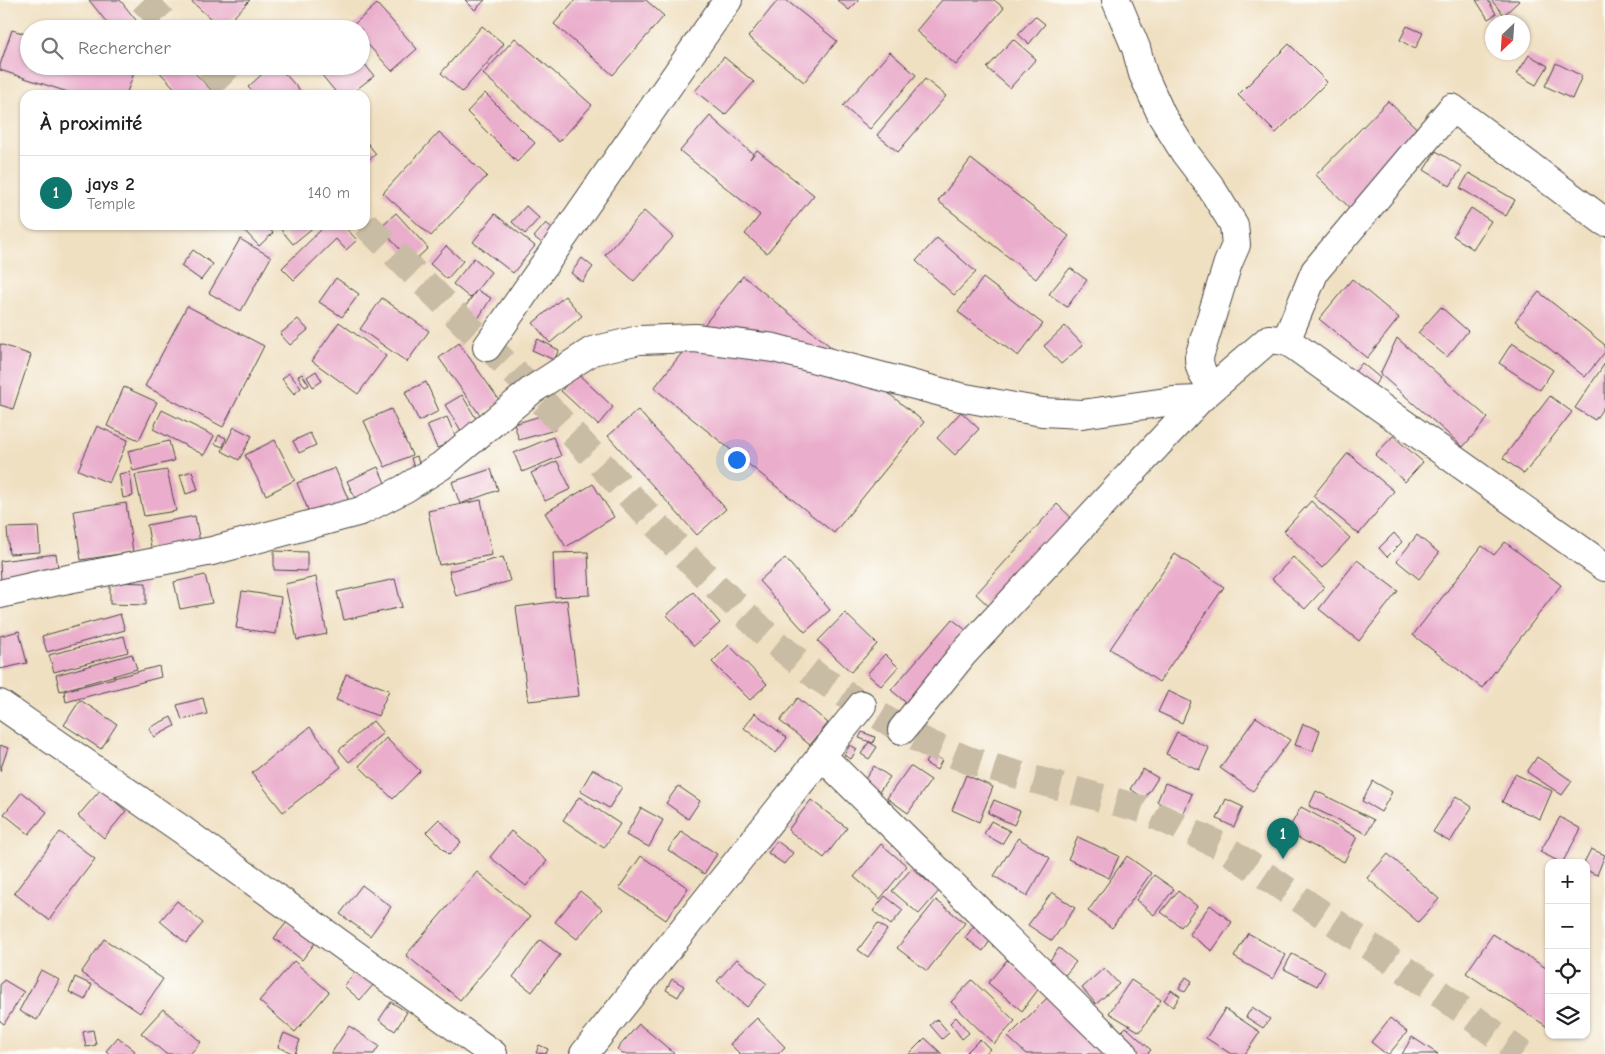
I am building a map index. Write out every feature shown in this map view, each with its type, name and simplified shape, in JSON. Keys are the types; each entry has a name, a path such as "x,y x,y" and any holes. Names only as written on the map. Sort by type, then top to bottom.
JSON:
{"street":[{"path":"1116,0 1121,8 1144,74 1162,116 1234,225 1236,245 1228,263 1199,357 1199,368 1204,377 1206,393"},
{"path":"488,347 723,2"},
{"path":"1286,341 1315,271 1452,108 1605,222"},
{"path":"0,594 212,551 361,511 404,489 441,466 532,390 592,350 640,340 695,338 774,348 960,397 1042,412 1082,414 1173,401 1206,393"},
{"path":"902,730 963,654 1206,393 1268,339 1286,341 1296,346 1605,567"},
{"path":"0,704 181,829 493,1054"},
{"path":"584,1054 862,705"},
{"path":"821,755 1124,1054"}],"building":[{"path":"89,0 120,0 136,20 105,20"},
{"path":"190,0 250,0 231,20 212,20"},
{"path":"465,0 485,0 475,10"},
{"path":"575,0 646,0 664,16 613,75 554,24"},
{"path":"778,0 786,0 837,41 804,82 748,37"},
{"path":"837,0 859,0 849,10"},
{"path":"942,0 994,0 1004,8 956,65 916,31"},
{"path":"1476,0 1488,0 1496,14 1485,15"},
{"path":"1491,0 1519,1 1504,15"},
{"path":"377,4 417,49 392,71 370,47 370,20 359,20"},
{"path":"1035,16 1045,24 1029,44 1018,34"},
{"path":"482,26 504,44 462,92 441,73"},
{"path":"1407,26 1423,33 1415,49 1400,40"},
{"path":"12,30 20,32 20,75 133,75 128,90 62,90 0,70"},
{"path":"515,38 592,105 559,142 483,74"},
{"path":"1013,39 1036,59 1010,88 987,68"},
{"path":"1289,44 1327,82 1276,133 1238,95"},
{"path":"890,52 916,75 870,129 843,106"},
{"path":"1530,56 1548,66 1536,85 1517,74 1526,60 1530,60"},
{"path":"724,57 754,82 725,115 695,91"},
{"path":"1556,63 1582,76 1572,99 1545,86"},
{"path":"370,71 374,76 356,90 334,90 322,75 370,75"},
{"path":"162,75 197,75 211,90 176,90"},
{"path":"261,75 286,75 300,90 251,90 248,87"},
{"path":"925,79 946,96 898,152 877,135"},
{"path":"485,93 535,143 517,162 467,112"},
{"path":"1388,101 1427,138 1354,212 1316,175"},
{"path":"710,116 753,154 750,159 757,150 814,195 767,253 745,234 760,215 680,151"},
{"path":"439,132 487,176 431,236 383,193"},
{"path":"370,146 376,154 370,159"},
{"path":"1436,151 1462,167 1450,186 1424,170"},
{"path":"971,159 1069,236 1036,279 938,201"},
{"path":"1469,173 1515,200 1506,216 1460,188"},
{"path":"526,206 539,218 525,234 512,222"},
{"path":"1471,208 1491,221 1473,249 1453,236"},
{"path":"644,211 673,237 634,281 605,255"},
{"path":"396,213 428,248 412,263 380,227"},
{"path":"495,214 535,246 513,273 473,242"},
{"path":"546,223 562,236 551,250 534,237"},
{"path":"244,230 270,230 273,233 259,246"},
{"path":"281,230 310,230 293,244"},
{"path":"321,230 348,230 357,240 346,250 336,239 294,280 282,268"},
{"path":"937,238 976,272 954,295 916,261"},
{"path":"240,239 271,257 241,311 209,293"},
{"path":"446,246 463,261 447,279 430,264"},
{"path":"193,250 213,264 201,280 181,266"},
{"path":"474,258 491,272 477,290 491,298 476,322 461,313 476,291 470,298 453,284"},
{"path":"582,258 593,267 582,282 571,273"},
{"path":"1070,268 1087,280 1067,307 1049,294"},
{"path":"743,276 924,422 834,533 654,388"},
{"path":"336,278 359,294 342,317 319,302"},
{"path":"983,278 1043,324 1018,356 958,312"},
{"path":"1352,279 1399,318 1367,358 1319,319"},
{"path":"1539,292 1605,345 1605,352 1585,377 1515,321"},
{"path":"565,296 582,316 550,343 533,323"},
{"path":"382,298 429,331 407,362 360,329"},
{"path":"187,306 264,346 223,427 145,386"},
{"path":"1441,307 1468,331 1447,357 1418,333"},
{"path":"298,319 308,330 290,345 280,334"},
{"path":"339,322 386,356 358,394 312,361"},
{"path":"1065,326 1083,345 1061,364 1044,346"},
{"path":"1397,338 1488,418 1463,447 1380,374"},
{"path":"538,339 559,350 554,360 532,350"},
{"path":"459,343 500,401 480,415 439,358"},
{"path":"1512,343 1553,370 1540,390 1499,363"},
{"path":"0,344 31,355 13,409 0,405"},
{"path":"1362,363 1380,378 1372,388 1354,373"},
{"path":"1605,363 1605,405 1595,420 1575,408"},
{"path":"316,371 322,381 313,387 307,377"},
{"path":"289,373 301,388 294,394 282,379"},
{"path":"577,373 613,407 598,425 561,391"},
{"path":"302,374 309,385 305,387 298,376"},
{"path":"426,382 439,411 419,421 405,392"},
{"path":"124,387 157,402 139,440 107,426"},
{"path":"462,395 478,422 462,432 445,405"},
{"path":"1550,396 1572,412 1524,474 1503,458"},
{"path":"391,409 412,455 385,467 364,421"},
{"path":"162,410 214,436 204,455 153,429"},
{"path":"638,410 726,509 697,535 608,436"},
{"path":"961,412 979,429 955,455 937,438"},
{"path":"550,413 555,430 519,440 514,424"},
{"path":"447,417 457,440 437,448 427,425"},
{"path":"97,426 128,440 109,483 78,470"},
{"path":"234,427 252,436 239,460 222,451"},
{"path":"310,433 316,445 299,453 293,441"},
{"path":"219,435 226,438 223,447 215,444"},
{"path":"1393,436 1423,462 1405,482 1375,455"},
{"path":"553,437 561,456 522,472 514,453"},
{"path":"275,440 295,480 266,495 245,455"},
{"path":"169,441 174,461 133,471 128,451"},
{"path":"1348,453 1394,491 1359,534 1313,496"},
{"path":"417,456 421,472 416,474 411,458"},
{"path":"557,461 571,489 545,501 531,473"},
{"path":"378,467 386,485 355,498 347,481"},
{"path":"335,468 349,501 311,517 297,483"},
{"path":"491,469 498,490 460,504 452,482"},
{"path":"167,470 176,511 144,516 135,475"},
{"path":"192,471 198,490 186,494 180,475"},
{"path":"130,472 133,496 123,498 119,474"},
{"path":"593,484 614,517 566,547 545,513"},
{"path":"481,500 492,555 439,565 428,511"},
{"path":"1311,501 1350,538 1322,568 1284,531"},
{"path":"126,503 133,552 81,560 74,511"},
{"path":"1057,504 1076,522 995,612 976,594"},
{"path":"195,516 200,542 152,552 147,525"},
{"path":"38,527 40,552 9,554 7,528"},
{"path":"1394,533 1402,542 1387,557 1379,548"},
{"path":"1417,535 1439,553 1419,579 1397,561"},
{"path":"1505,542 1561,585 1482,688 1413,635 1482,546 1494,555"},
{"path":"274,551 307,552 307,571 274,570"},
{"path":"588,552 590,595 555,597 553,553"},
{"path":"56,554 59,574 1,581 0,561"},
{"path":"1175,554 1224,587 1159,682 1110,649"},
{"path":"503,557 510,581 456,596 449,571"},
{"path":"1293,557 1325,587 1305,609 1272,579"},
{"path":"785,558 830,610 805,632 759,581"},
{"path":"1357,560 1398,591 1359,641 1319,609"},
{"path":"205,575 212,603 180,609 174,582"},
{"path":"316,577 327,634 297,640 285,584"},
{"path":"395,579 402,607 344,620 337,592"},
{"path":"110,582 146,583 146,605 110,604"},
{"path":"242,591 281,597 276,634 236,628"},
{"path":"693,592 720,623 694,646 667,615"},
{"path":"567,600 579,696 528,701 516,607"},
{"path":"845,613 877,644 851,672 818,641"},
{"path":"120,614 125,630 47,652 42,636"},
{"path":"952,619 972,635 911,707 891,690"},
{"path":"19,631 27,663 0,669 0,636"},
{"path":"124,636 128,652 54,672 49,655"},
{"path":"729,645 767,684 750,700 712,662"},
{"path":"132,654 137,669 60,691 56,675"},
{"path":"885,654 898,667 881,686 867,674"},
{"path":"159,666 161,677 66,702 64,691"},
{"path":"346,674 389,690 378,716 336,700"},
{"path":"1168,691 1191,702 1182,723 1158,712"},
{"path":"203,698 207,714 182,720 177,705"},
{"path":"798,698 828,723 810,745 780,721"},
{"path":"80,700 117,724 101,749 64,725"},
{"path":"755,713 787,738 776,753 744,728"},
{"path":"171,717 175,726 154,737 149,728"},
{"path":"1256,717 1290,740 1253,791 1220,768"},
{"path":"373,721 383,733 349,762 339,750"},
{"path":"1303,724 1320,730 1313,751 1295,745"},
{"path":"310,727 341,767 283,812 252,773"},
{"path":"862,732 875,737 873,743 859,738"},
{"path":"1177,732 1209,748 1199,770 1166,754"},
{"path":"386,738 420,771 393,799 359,766"},
{"path":"869,742 877,747 869,759 861,754"},
{"path":"0,745 8,748 0,771"},
{"path":"850,745 857,749 851,759 844,755"},
{"path":"930,754 942,760 937,770 925,763"},
{"path":"1537,757 1572,781 1562,795 1527,772"},
{"path":"874,766 890,777 876,796 861,785"},
{"path":"910,766 931,780 908,813 887,798"},
{"path":"593,769 622,787 609,808 580,791"},
{"path":"1143,769 1158,778 1145,798 1130,789"},
{"path":"1515,774 1552,791 1540,819 1502,802"},
{"path":"966,775 993,787 979,822 952,810"},
{"path":"1373,781 1392,792 1381,812 1362,801"},
{"path":"1165,783 1192,794 1183,814 1157,802"},
{"path":"678,786 700,801 688,819 666,803"},
{"path":"101,789 126,811 104,838 78,816"},
{"path":"1316,791 1374,820 1367,834 1309,806"},
{"path":"22,792 47,812 29,834 4,814"},
{"path":"1456,796 1472,807 1450,842 1433,832"},
{"path":"579,797 620,824 604,848 563,820"},
{"path":"1226,799 1243,807 1234,827 1217,819"},
{"path":"811,800 847,828 824,858 788,830"},
{"path":"994,800 1020,811 1014,825 988,813"},
{"path":"1301,807 1357,837 1344,862 1287,832"},
{"path":"641,808 663,820 649,847 626,835"},
{"path":"1560,817 1581,829 1564,859 1554,859 1540,852"},
{"path":"439,819 461,842 449,855 426,832"},
{"path":"991,821 1010,831 1002,844 984,834"},
{"path":"511,831 547,861 526,886 490,857"},
{"path":"681,831 717,854 704,874 668,850"},
{"path":"60,832 95,859 49,920 14,893"},
{"path":"1078,837 1119,856 1109,878 1068,859"},
{"path":"1018,838 1050,858 1027,896 994,876"},
{"path":"777,841 793,853 784,864 768,853"},
{"path":"881,844 907,866 880,899 854,877"},
{"path":"1591,849 1605,855 1597,875 1590,872 1590,859 1586,859"},
{"path":"1388,854 1439,899 1418,922 1367,878"},
{"path":"641,856 688,888 666,920 619,888"},
{"path":"1127,856 1151,873 1112,928 1088,911"},
{"path":"912,868 939,891 919,914 892,891"},
{"path":"477,872 530,917 460,1000 406,955"},
{"path":"1154,875 1174,889 1154,915 1136,900"},
{"path":"362,885 391,907 370,936 340,914"},
{"path":"580,891 602,909 577,939 555,922"},
{"path":"1178,891 1197,906 1181,927 1161,912"},
{"path":"1052,892 1075,908 1052,941 1028,925"},
{"path":"885,896 903,910 891,925 873,911"},
{"path":"936,900 965,923 927,971 897,948"},
{"path":"177,901 203,923 186,943 160,921"},
{"path":"1210,905 1232,922 1212,951 1189,934"},
{"path":"287,922 315,943 302,960 274,938"},
{"path":"878,923 887,930 868,957 858,950"},
{"path":"976,923 994,935 983,951 965,938"},
{"path":"1248,933 1286,955 1273,979 1234,957"},
{"path":"1493,934 1545,967 1545,1025 1466,973"},
{"path":"104,939 163,979 140,1013 81,973"},
{"path":"540,940 560,955 532,992 513,977"},
{"path":"1059,948 1076,962 1061,980 1045,967"},
{"path":"1292,954 1325,971 1317,986 1284,969"},
{"path":"737,959 767,984 747,1007 717,981"},
{"path":"1007,960 1040,987 1022,1011 988,983"},
{"path":"294,961 329,992 295,1032 259,1001"},
{"path":"1104,968 1119,984 1096,1004 1082,988"},
{"path":"41,970 59,980 37,1020 19,1011"},
{"path":"357,970 374,984 360,1000 344,986"},
{"path":"75,977 92,985 85,1000 69,992"},
{"path":"1186,977 1192,981 1185,992 1179,988"},
{"path":"672,979 684,986 678,997 666,990"},
{"path":"4,980 24,992 4,1024 0,1021 0,985"},
{"path":"972,980 1015,1021 994,1044 951,1002"},
{"path":"1131,980 1161,1000 1140,1032 1109,1013"},
{"path":"1171,990 1180,996 1173,1007 1164,1000"},
{"path":"1049,996 1108,1054 1026,1054 1008,1037"},
{"path":"391,1002 407,1012 395,1031 379,1020"},
{"path":"1252,1007 1270,1019 1263,1028 1246,1017"},
{"path":"163,1009 201,1042 190,1054 166,1054 141,1033"},
{"path":"1225,1009 1260,1032 1245,1054 1231,1054 1206,1038"},
{"path":"956,1017 969,1033 962,1039 950,1023"},
{"path":"757,1018 785,1047 778,1054 740,1054 730,1044"},
{"path":"1390,1018 1407,1032 1389,1054 1386,1054 1371,1042"},
{"path":"937,1019 949,1033 942,1039 930,1025"},
{"path":"639,1024 675,1054 622,1054 617,1049"},
{"path":"349,1026 379,1046 374,1054 331,1054"},
{"path":"1126,1027 1151,1050 1147,1054 1136,1054 1117,1036"},
{"path":"93,1030 96,1045 86,1047 83,1032"},
{"path":"284,1033 300,1040 295,1054 278,1047"},
{"path":"118,1037 135,1051 133,1054 110,1054 106,1051"},
{"path":"1412,1037 1438,1054 1402,1054"},
{"path":"925,1038 942,1054 909,1054"},
{"path":"980,1039 990,1049 985,1054 965,1054"},
{"path":"539,1045 548,1049 546,1054 536,1053"}],"tunnel":[{"path":"143,0 162,20"},
{"path":"217,75 232,90"},
{"path":"370,229 532,390 691,562 774,642 819,678 902,730 929,744 968,760 1142,809 1223,847 1439,993 1522,1054"}],"place":[{"name":"jays 2","path":"1283,859"}]}
